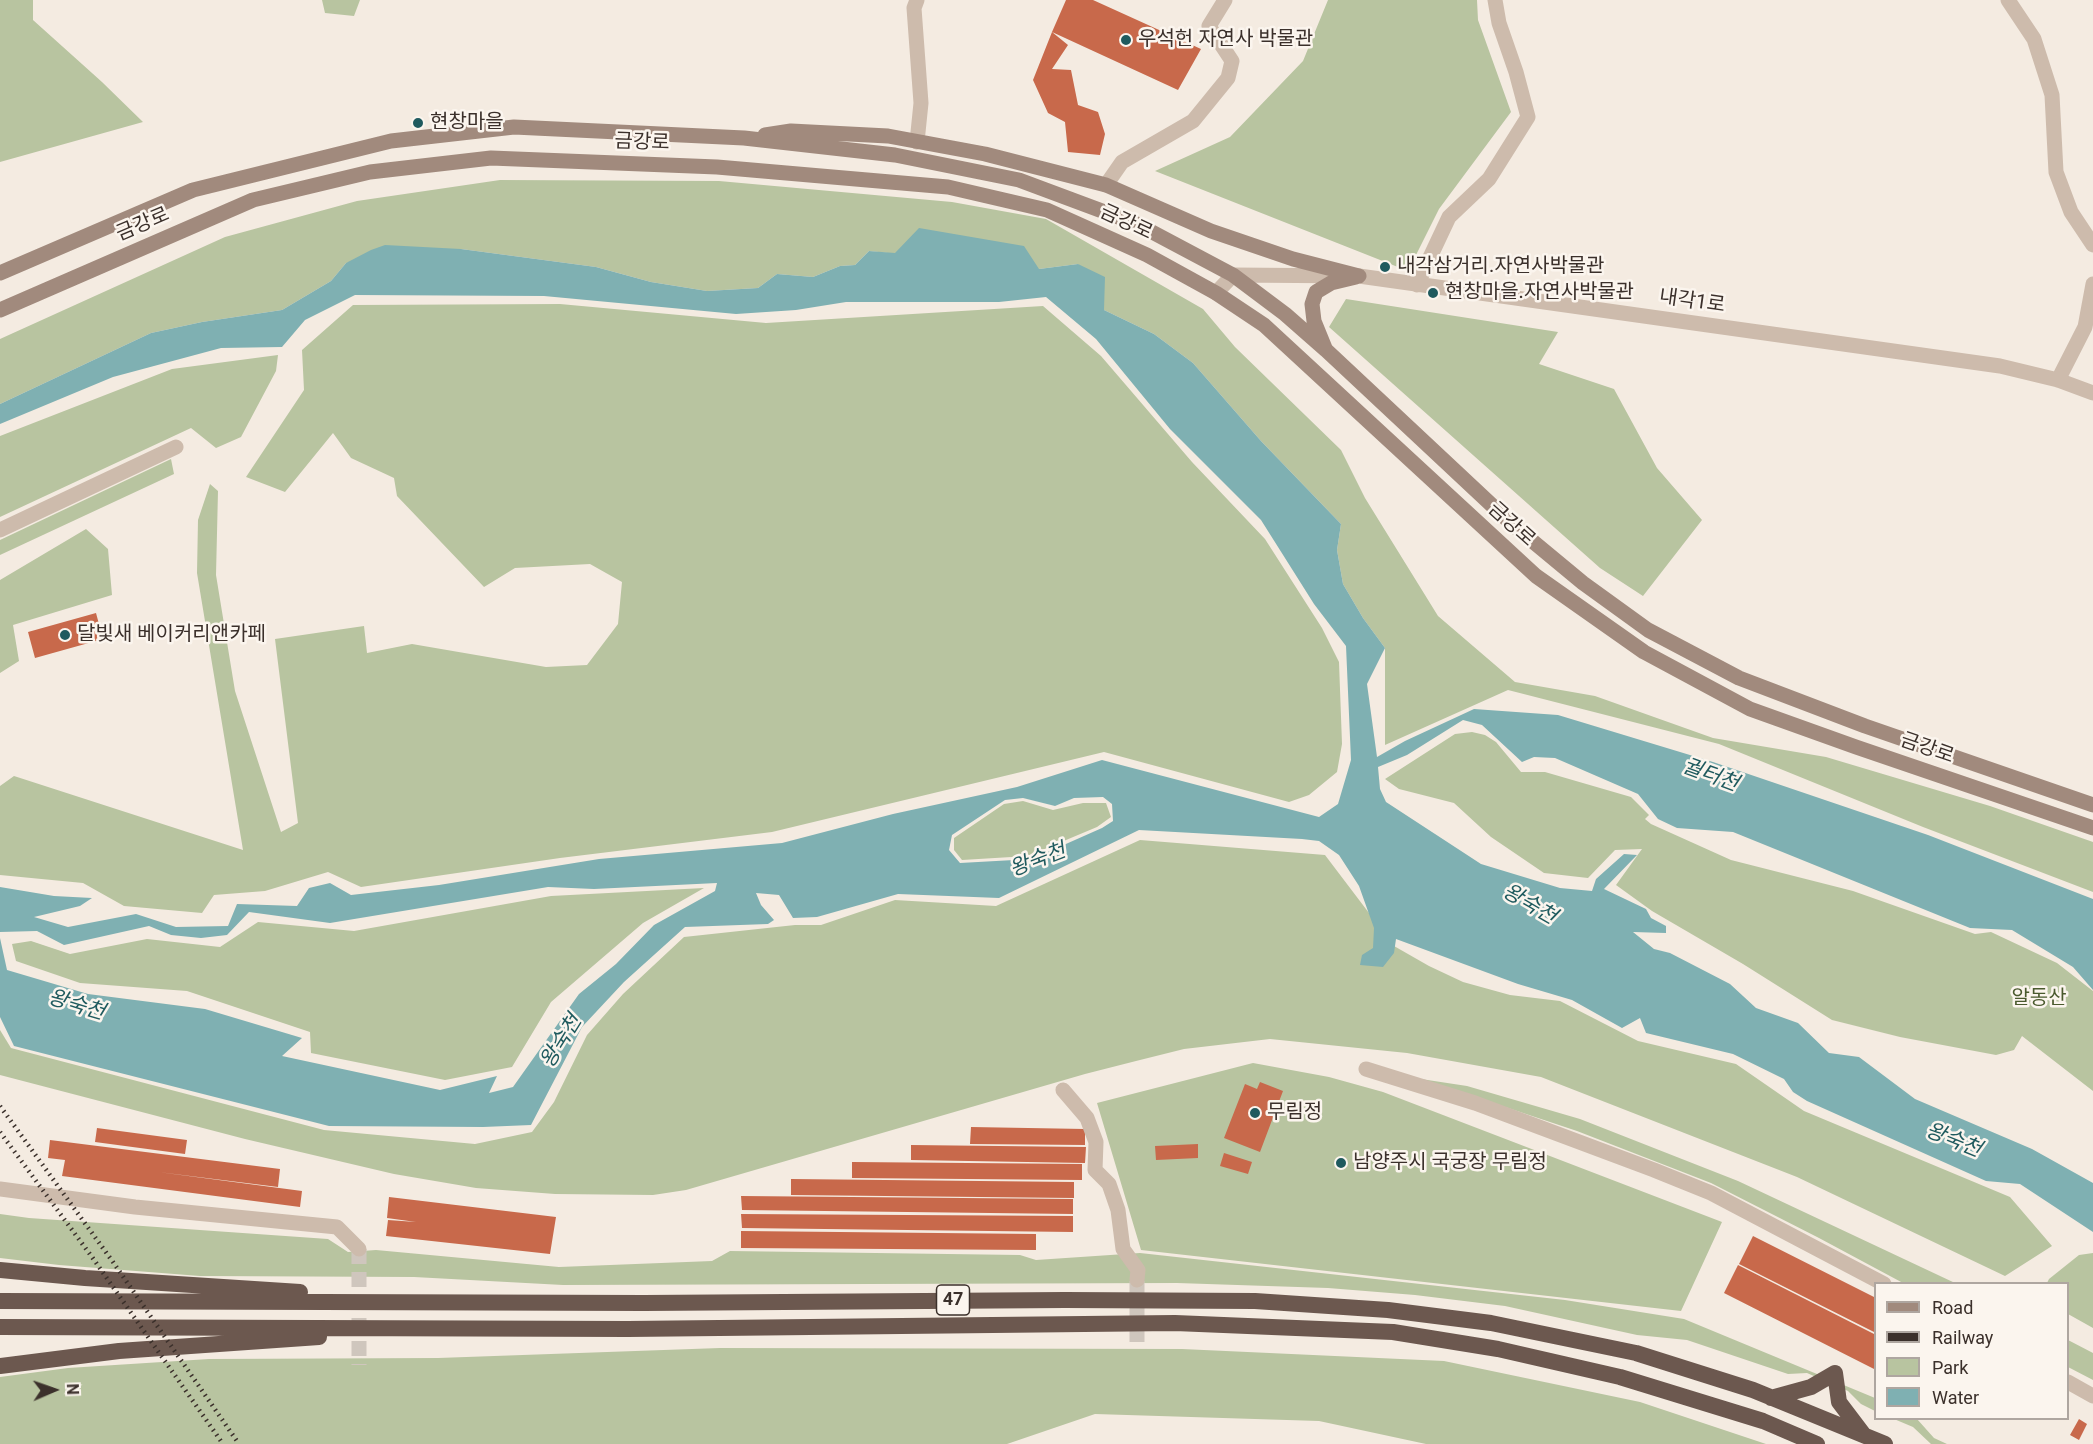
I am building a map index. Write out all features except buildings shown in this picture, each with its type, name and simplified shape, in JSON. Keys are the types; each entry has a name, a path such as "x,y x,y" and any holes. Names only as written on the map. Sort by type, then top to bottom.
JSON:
{"highway":[{"path":"0,1270 85,1278 466,1302"},
{"name":"47","path":"0,1301 1172,1300 1255,1301 1388,1310 1491,1323 1636,1353 1771,1398 1885,1444"},
{"name":"47","path":"0,1327 628,1329 1175,1323 1393,1332 1498,1348 1620,1377 1763,1421 1817,1444"},
{"path":"0,1366 119,1351 467,1327"},
{"path":"1771,1398 1811,1386 1835,1373 1839,1402 1865,1436"}],"main road":[{"name":"금강로","path":"0,273 193,190 391,141 514,127 744,138 895,154 1019,180 1137,224 1233,275 1285,314 1326,350 1513,525 1582,583 1648,630 1739,678 1865,726 2093,805"},
{"path":"744,138 791,131 888,136 985,154 1106,185 1211,231 1293,260 1359,276"},
{"name":"금강로","path":"0,310 253,200 370,172 491,158 717,167 948,188 1047,210 1147,255 1216,293 1264,325 1536,576 1644,652 1750,709 2093,828"},
{"path":"1326,350 1314,321 1312,304 1316,292 1331,283 1359,276"}],"street":[{"path":"917,0 914,8 921,103 917,142"},
{"path":"1106,185 1122,162 1193,121 1228,78 1232,61 1209,26 1226,0"},
{"path":"1417,285 1449,217 1489,179 1528,117 1516,72 1499,24 1495,0"},
{"path":"2008,0 2034,39 2052,95 2056,172 2071,212 2093,245"},
{"path":"1216,293 1233,275"},
{"name":"내각1로","path":"1233,275 1359,276 2000,366 2058,380 2093,393"},
{"path":"2058,380 2085,327 2093,284"},
{"path":"0,530 176,447"},
{"path":"1366,1069 1475,1103 1711,1193 1880,1282"},
{"path":"1063,1090 1087,1118 1096,1142 1095,1170 1109,1184 1118,1210 1123,1249 1138,1270 1137,1281"},
{"path":"0,1189 135,1207 337,1227 359,1249"},
{"path":"2069,1383 2093,1396"}],"green space":[{"path":"0,0 33,0 33,20 143,122 0,162"},
{"path":"322,0 360,0 354,16 325,13"},
{"path":"1328,0 1477,0 1478,20 1511,112 1439,209 1408,271 1155,171 1230,137 1303,61"},
{"path":"500,180 719,181 952,202 1046,219 1203,309 1235,347 1341,450 1365,498 1438,616 1515,682 1595,696 1713,738 1826,757 1990,806 2093,842 2093,892 1923,827 1719,744 1508,690 1385,745 1385,648 1363,618 1343,584 1337,550 1341,524 1261,441 1193,363 1154,334 1104,310 1078,264 1039,269 869,251 855,265 840,266 813,277 777,274 758,288 707,291 651,282 596,267 461,249 346,263 331,281 282,310 202,322 151,333 0,404 0,339 225,237 357,201"},
{"path":"1346,299 1558,332 1539,364 1614,389 1657,468 1702,520 1643,596 1600,568 1329,327"},
{"path":"560,304 766,323 1043,306 1101,356 1192,462 1265,539 1322,628 1339,662 1342,744 1337,772 1309,795 1289,802 1104,752 772,832 560,858 361,887 328,872 265,891 214,895 202,913 124,906 83,883 0,875 0,786 14,776 243,850 197,573 198,520 210,484 218,491 216,575 235,691 281,832 298,823 275,639 364,626 367,653 412,644 546,667 587,665 618,624 622,582 590,564 515,568 484,587 397,496 394,478 351,458 333,433 285,492 246,477 304,390 302,350 353,305"},
{"path":"278,355 276,371 241,437 216,448 191,428 0,517 0,436 172,369"},
{"path":"171,459 174,474 0,555 0,540"},
{"path":"86,529 108,549 112,595 13,625 19,661 0,673 0,580"},
{"name":"알동산","path":"1472,732 1485,735 1496,742 1521,772 1545,772 1631,797 1649,815 1645,819 1651,824 1731,860 1853,891 1975,934 1991,932 2057,963 2093,991 2093,1091 2022,1036 2014,1050 1996,1055 1900,1037 1832,1020 1743,964 1652,911 1616,885 1642,849 1615,850 1588,878 1544,873 1491,837 1454,803 1399,789 1385,779 1455,734"},
{"path":"1023,801 1053,810 1083,803 1106,803 1111,817 1097,827 1028,856 962,860 954,850 954,838 1004,804"},
{"path":"1140,840 1325,855 1394,946 1429,966 1463,982 1510,995 1560,1001 1638,1041 1736,1064 1804,1111 2010,1197 2052,1246 2005,1276 1797,1177 1541,1077 1407,1053 1270,1039 1184,1049 1136,1061 686,1190 653,1195 555,1194 476,1188 394,1174 245,1139 0,1075 0,1030 11,1048 324,1130 475,1144 532,1132 554,1102 587,1035 623,994 684,937 795,925 821,925 895,900 996,906"},
{"path":"704,888 643,923 551,1002 512,1067 445,1080 311,1053 310,1032 187,991 80,983 16,961 12,944 31,941 70,954 147,939 220,947 258,922 354,931 551,896"},
{"name":"남양주시 국궁장 무림정","path":"1253,1063 1329,1077 1383,1092 1722,1222 1681,1311 1141,1250 1097,1103"},
{"path":"1421,1079 1467,1086 1580,1119 1738,1181 1953,1282 1901,1282 1711,1183 1577,1131"},
{"path":"0,1214 328,1239 348,1252 376,1250 559,1267 712,1261 730,1251 1020,1255 1036,1260 1140,1253 1565,1300 1684,1319 1874,1398 1874,1410 1861,1404 1848,1391 1807,1373 1788,1374 1687,1340 1637,1335 1505,1306 1415,1295 1328,1288 1177,1283 563,1285 414,1277 200,1276 0,1258"},
{"path":"2093,1253 2093,1328 2069,1315 2069,1282 2048,1282 2079,1255"},
{"path":"2069,1341 2093,1353 2093,1380 2069,1368"},
{"path":"720,1348 1182,1349 1444,1361 1640,1402 1766,1444 1426,1444 1319,1421 1095,1414 1007,1444 0,1444 0,1377 68,1368 209,1359 438,1358"},
{"path":"1896,1420 1918,1420 1934,1438 1947,1444 1931,1444 1913,1427"}],"water":[{"path":"919,228 1024,246 1039,269 1078,264 1105,277 1104,310 1154,334 1193,363 1261,441 1341,524 1337,550 1343,584 1363,618 1385,648 1367,684 1377,757 1405,741 1474,709 1558,715 1713,762 1928,835 2093,899 2093,990 2073,967 2012,930 1970,928 1733,832 1677,828 1658,819 1638,794 1555,758 1534,757 1522,762 1482,725 1463,720 1407,755 1378,767 1380,789 1386,802 1481,864 1560,888 1592,891 1596,879 1624,854 1637,855 1604,889 1646,909 1651,918 1666,926 1666,933 1633,932 1654,949 1670,953 1730,984 1756,1008 1798,1023 1829,1053 1859,1057 1915,1099 2032,1149 2093,1183 2093,1232 2020,1184 1986,1181 1807,1101 1793,1092 1784,1079 1733,1054 1646,1033 1640,1018 1622,1028 1572,1000 1518,984 1396,939 1394,953 1383,967 1360,965 1362,955 1373,948 1374,928 1359,886 1339,855 1319,841 1302,839 1139,830 999,898 898,894 817,917 793,918 779,895 756,893 761,905 774,920 768,924 685,927 624,982 582,1027 531,1125 329,1126 14,1046 0,1017 0,938 7,970 88,994 205,1009 302,1038 282,1056 440,1090 497,1076 489,1093 513,1087 579,994 616,964 654,925 715,891 717,883 594,889 548,887 330,923 249,912 227,935 201,938 171,935 149,926 64,945 37,931 0,932 0,887 54,896 92,898 80,906 34,917 68,927 136,914 176,927 228,926 237,904 297,906 309,888 330,883 351,895 439,885 599,859 782,843 893,814 1017,787 1102,760 1319,817 1338,804 1351,760 1346,646 1314,604 1261,520 1170,429 1096,339 1046,297 999,302 846,302 796,310 736,314 544,296 355,295 305,320 282,347 221,348 113,377 0,424 0,404 151,333 202,322 282,310 331,281 346,263 385,245 461,249 596,267 651,282 707,291 758,288 777,274 813,277 840,266 855,265 869,251 895,253","holes":["1103,797 1112,804 1113,821 1032,859 960,863 949,850 952,835 1005,800 1023,798 1055,806 1074,798"]}],"tunnel":[{"path":"359,1249 359,1365"},
{"path":"1137,1280 1137,1342"}],"railway":[{"path":"0,1106 113,1262 239,1444"},
{"path":"0,1132 92,1257 223,1444"}],"place":[{"name":"우석헌 자연사 박물관","path":"1126,40"},
{"name":"현창마을","path":"418,123"},
{"name":"내각삼거리.자연사박물관","path":"1385,267"},
{"name":"현창마을.자연사박물관","path":"1433,293"},
{"name":"달빛새 베이커리앤카페","path":"65,635"},
{"name":"무림정","path":"1255,1113"},
{"name":"남양주시 국궁장 무림정","path":"1341,1163"}],"water label":[{"name":"궐터천","path":"1710,776"},
{"name":"왕숙천","path":"1038,861"},
{"name":"왕숙천","path":"1529,905"},
{"name":"왕숙천","path":"76,1006"},
{"name":"왕숙천","path":"562,1042"},
{"name":"왕숙천","path":"1953,1141"}]}
